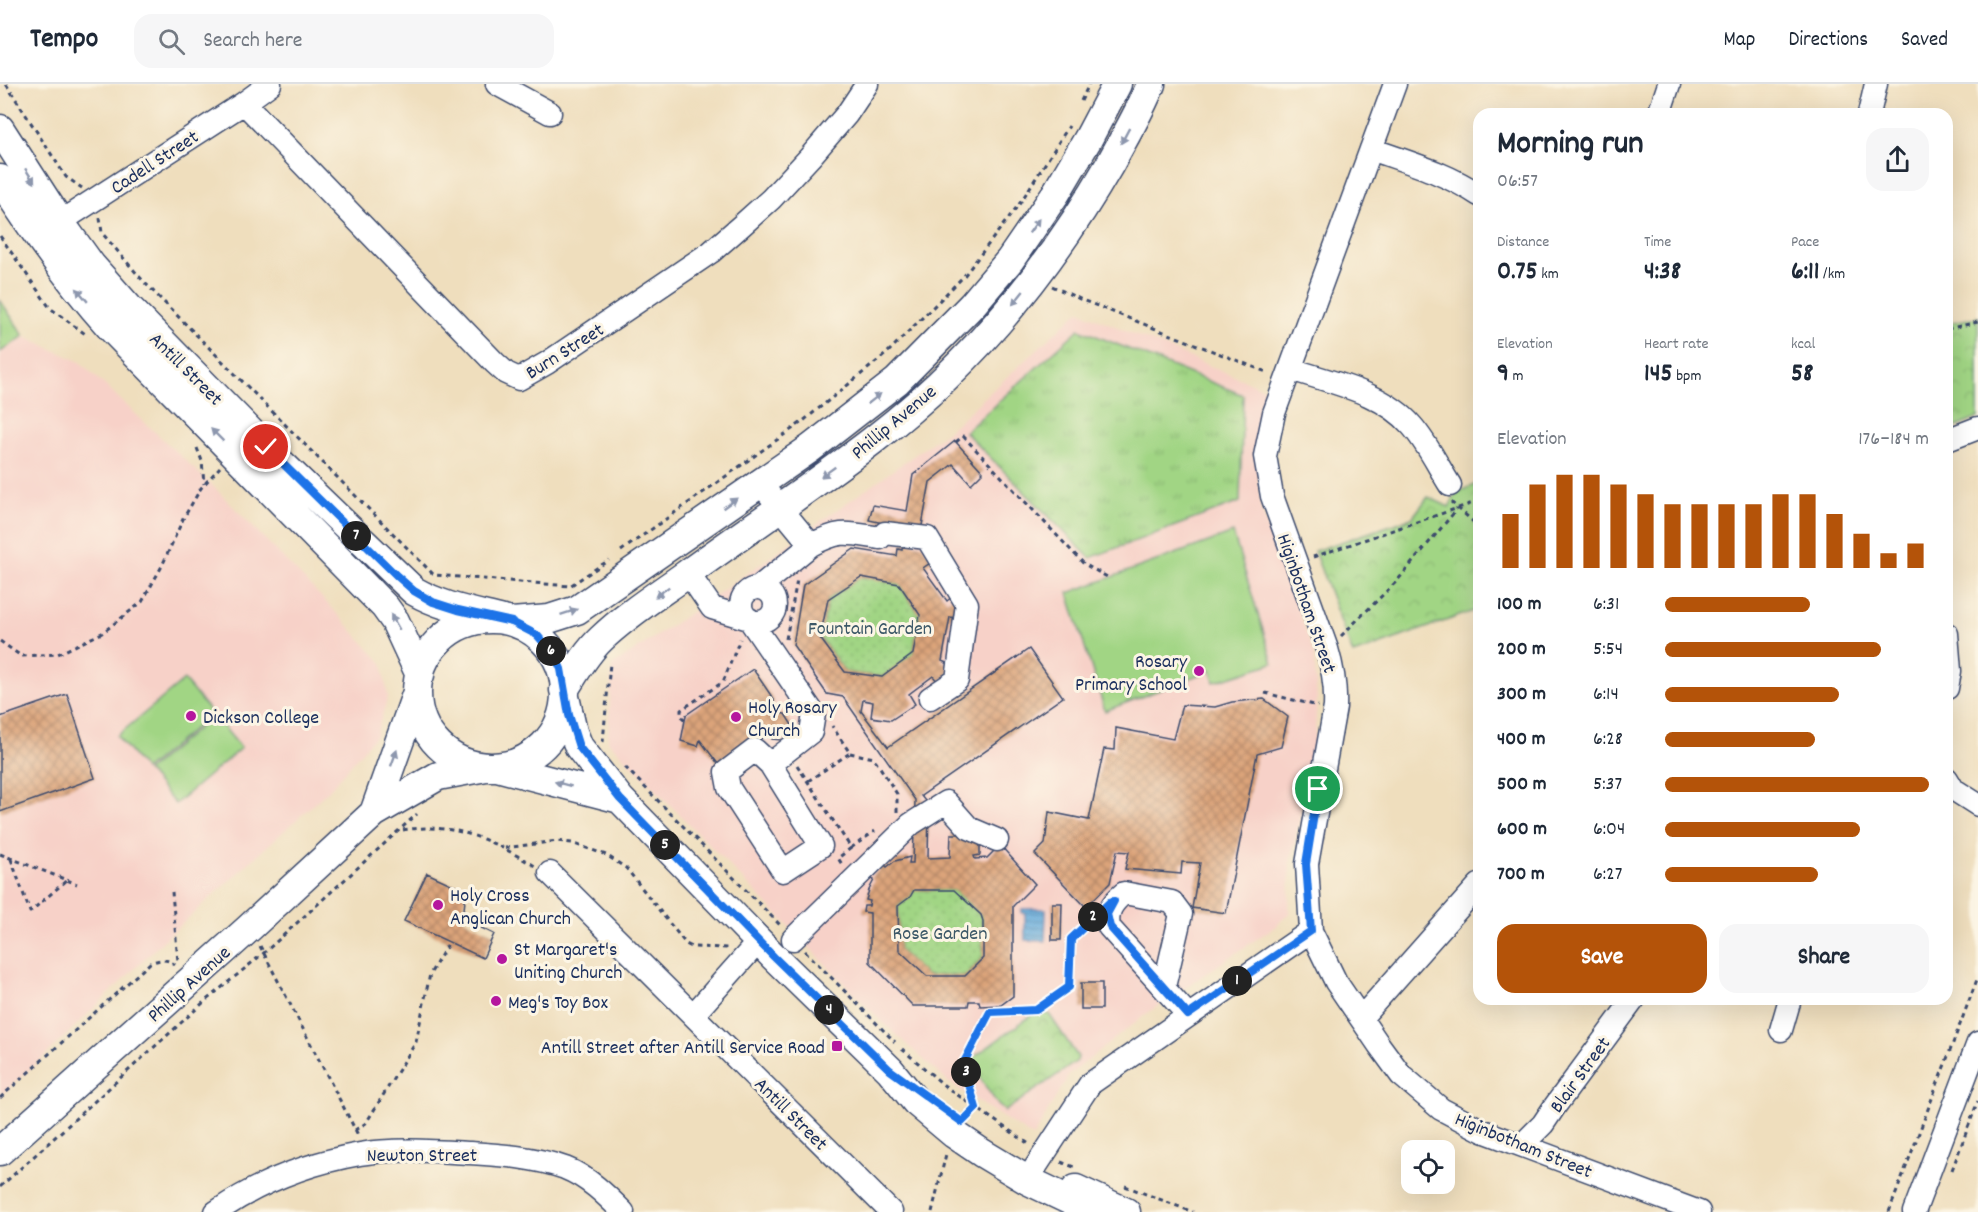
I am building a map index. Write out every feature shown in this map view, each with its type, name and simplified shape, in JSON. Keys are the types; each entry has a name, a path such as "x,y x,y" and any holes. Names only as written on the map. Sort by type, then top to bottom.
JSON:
{"main road":[{"name":"Phillip Avenue","path":"507,621 549,619 577,610 811,448 897,381 972,305 1010,260 1056,193 1088,140 1117,84"},
{"name":"Phillip Avenue","path":"565,694 579,667 600,639 873,441 941,381 995,327 1086,206 1152,84"},
{"name":"Antill Street","path":"0,129 80,293 111,328 373,592 395,621 418,683"},
{"name":"Antill Street","path":"0,179 49,229 91,265 129,308 284,466 414,591 433,602 507,621"},
{"path":"620,799 466,763 440,747 430,736 423,722 418,683 423,663 431,649 453,629 482,619 507,621 531,631 547,645 561,669 573,732 579,747 620,799 750,950 890,1070 962,1125 1035,1167 1126,1212"},
{"name":"Phillip Avenue","path":"374,813 418,683"},
{"path":"491,767 526,759 549,740 560,719 565,694"},
{"name":"Phillip Avenue","path":"0,1151 248,930 374,813 438,776 491,767"},
{"path":"890,1070 916,1102 954,1134 1035,1167 1094,1212"}],"street":[{"name":"Cadell Street","path":"49,229 270,84"},
{"path":"497,84 550,113"},
{"name":"Burn Street","path":"244,103 495,363 506,373 519,379 591,335 719,245 771,200 847,114 867,84"},
{"name":"Higinbotham Street","path":"1395,84 1285,373 1265,456 1272,496 1327,649 1336,689 1335,707 1306,864 1311,931 1336,982 1401,1075 1441,1109 1483,1131 1698,1212"},
{"path":"1661,108 1669,84"},
{"path":"1870,108 1876,84"},
{"path":"1371,149 1436,173 1473,192"},
{"path":"972,305 995,327"},
{"path":"1285,373 1372,396 1394,409 1413,426 1450,485"},
{"path":"1953,438 1978,428"},
{"path":"759,482 811,545"},
{"path":"744,629 767,620 774,612 772,596 758,588 811,545 831,535 848,533 880,538 885,533 927,538 967,604 957,680 930,698"},
{"path":"688,573 712,608 744,629 814,714 811,732 770,764"},
{"path":"755,750 770,764 821,846 783,871 729,788 726,772 755,750"},
{"path":"1953,789 1978,805"},
{"path":"793,939 911,824 946,802 969,828 998,840"},
{"name":"Antill Street","path":"550,873 891,1212"},
{"path":"1361,1018 1473,892"},
{"path":"1164,987 1181,914 1172,902 1124,893 1114,901 1107,914 1110,927 1188,1015"},
{"path":"1035,1167 1090,1084 1311,931"},
{"path":"693,1015 750,950"},
{"name":"Blair Street","path":"1522,1146 1543,1124 1630,1005"},
{"path":"1781,1030 1788,1005"},
{"path":"1914,1212 1978,1043"},
{"name":"Newton Street","path":"216,1212 237,1197 304,1168 361,1154 428,1151 532,1159 566,1169 590,1181 623,1212"}],"path":[{"path":"6,84 66,177 86,191 99,209 102,233 144,282 434,575 570,586 611,558"},
{"path":"1078,109 1089,84"},
{"path":"620,552 810,415 844,389 909,332 964,276 990,244 1020,202 1074,117"},
{"path":"1034,278 1082,300 1285,373"},
{"path":"1953,328 1978,322"},
{"path":"956,442 963,436 1084,564 1109,578"},
{"path":"0,641 21,656 58,654 102,633 142,602 162,566 183,519 204,484"},
{"path":"1297,562 1473,503"},
{"path":"1456,509 1473,522"},
{"path":"1327,649 1397,581 1456,509"},
{"path":"685,720 681,716 681,710 723,682 744,629"},
{"path":"603,745 609,663"},
{"path":"1265,693 1323,707"},
{"path":"832,726 850,753 874,758 897,794 897,815"},
{"path":"807,781 850,753"},
{"path":"619,761 901,1048 946,1087 962,1125 1035,1167"},
{"path":"0,1187 204,1002 265,952 401,831 423,827 450,829 505,848 550,873"},
{"path":"851,848 879,828"},
{"path":"505,848 557,841 572,843 606,855 626,868 686,944 750,950"},
{"path":"0,854 77,884"},
{"path":"11,859 30,912 67,880"},
{"path":"0,1098 150,963 166,960 174,963 179,970 172,892"},
{"path":"932,1212 962,1125 963,1064 990,1012 1036,1010 1069,987 1071,939 1110,902 1114,901"},
{"path":"355,1130 366,1123 416,1042 430,974 449,942"},
{"path":"265,952 359,1137 361,1154"},
{"path":"1889,1212 1978,977"},
{"path":"1948,1179 1978,1101"}],"shaded area":[{"path":"1079,311 1272,392 1255,447 1261,509 1314,653 1317,699 1314,750 1290,864 1289,913 1276,926 1146,1014 1069,1075 1033,1137 948,1082 878,1018 608,741 612,666 947,432"},
{"name":"Dickson College","path":"24,336 80,362 216,489 382,663 388,697 376,735 329,790 161,943 48,1053 0,1096 0,352"}],"green space":[{"path":"0,300 24,336 0,352"},
{"path":"1978,317 1978,418 1953,428 1953,322"},
{"path":"1079,329 1243,395 1240,502 1090,558 965,432"},
{"path":"1473,485 1473,611 1353,654 1314,551 1412,518 1428,497 1449,507 1457,492"},
{"path":"1233,533 1273,663 1214,682 1211,670 1105,711 1068,593"},
{"name":"Fountain Garden","path":"861,577 899,584 920,615 913,654 882,677 845,672 820,638 828,599"},
{"path":"184,680 212,714 145,770 117,736"},
{"path":"214,715 241,748 175,804 147,771"},
{"name":"Rose Garden","path":"914,890 954,890 981,915 983,958 965,976 927,976 899,950 898,906 910,897"},
{"path":"1036,1012 1049,1014 1078,1057 1077,1061 1005,1111 998,1105 970,1063 974,1057"}],"water":[{"path":"1022,909 1046,909 1045,941 1025,940 1025,914 1022,913"}],"building":[{"path":"955,441 983,472 971,484 953,464 930,482 921,531 869,520 873,505 907,511 913,475"},
{"path":"903,542 923,545 933,561 923,568 947,601 953,596 960,606 958,618 950,617 942,661 949,664 948,676 938,682 933,676 909,694 915,704 891,720 871,717 873,702 863,700 861,711 888,747 1029,649 1063,697 921,796 929,806 928,858 950,857 951,834 968,834 980,839 980,855 974,856 975,859 987,858 1000,845 1035,884 1013,906 1013,996 1001,1005 980,1006 979,1001 969,1001 968,1006 913,1006 870,962 870,913 863,912 864,906 869,906 870,901 866,900 874,880 870,878 884,864 887,867 895,861 910,857 909,863 913,863 915,800 843,697 827,694 793,645 803,585 854,549 897,556 898,549 902,550","holes":["861,577 899,584 920,615 913,654 882,677 845,672 820,638 828,599","914,890 954,890 981,915 983,958 965,976 927,976 899,950 898,906 910,897"]},
{"name":"Holy Rosary Church","path":"753,669 774,700 773,706 778,713 785,714 792,725 790,735 782,740 772,739 770,735 760,739 761,743 722,769 700,740 698,746 681,741 686,715"},
{"path":"67,694 95,778 0,812 0,717"},
{"path":"1264,699 1288,717 1281,747 1257,754 1226,913 1192,908 1200,863 1182,862 1181,874 1125,869 1129,852 1117,851 1110,883 1086,907 1035,854 1045,844 1049,812 1089,820 1104,749 1115,750 1116,728 1173,739 1182,705 1215,707 1232,702"},
{"name":"Holy Cross Anglican Church","path":"427,873 466,891 463,919 494,934 483,958 404,921"},
{"path":"1052,903 1062,903 1061,940 1052,940"},
{"path":"1081,983 1102,983 1102,1009 1081,1009"}],"place":[{"name":"Rosary Primary School","path":"1199,671"},
{"name":"Dickson College","path":"191,716"},
{"name":"Holy Rosary Church","path":"736,717"},
{"name":"Holy Cross Anglican Church","path":"438,905"},
{"name":"St Margaret's Uniting Church","path":"502,959"},
{"name":"Meg's Toy Box","path":"496,1001"},
{"name":"Antill Street after Antill Service Road","path":"837,1046"}],"route":[{"path":"266,447 414,591 433,602 512,622 537,635 555,656 561,669 569,715 579,747 620,799 774,957 890,1070 962,1122 976,1108 963,1064 990,1012 1036,1010 1069,987 1071,939 1110,902 1114,901 1107,914 1110,927 1188,1015 1311,931 1306,864 1318,789"}]}
